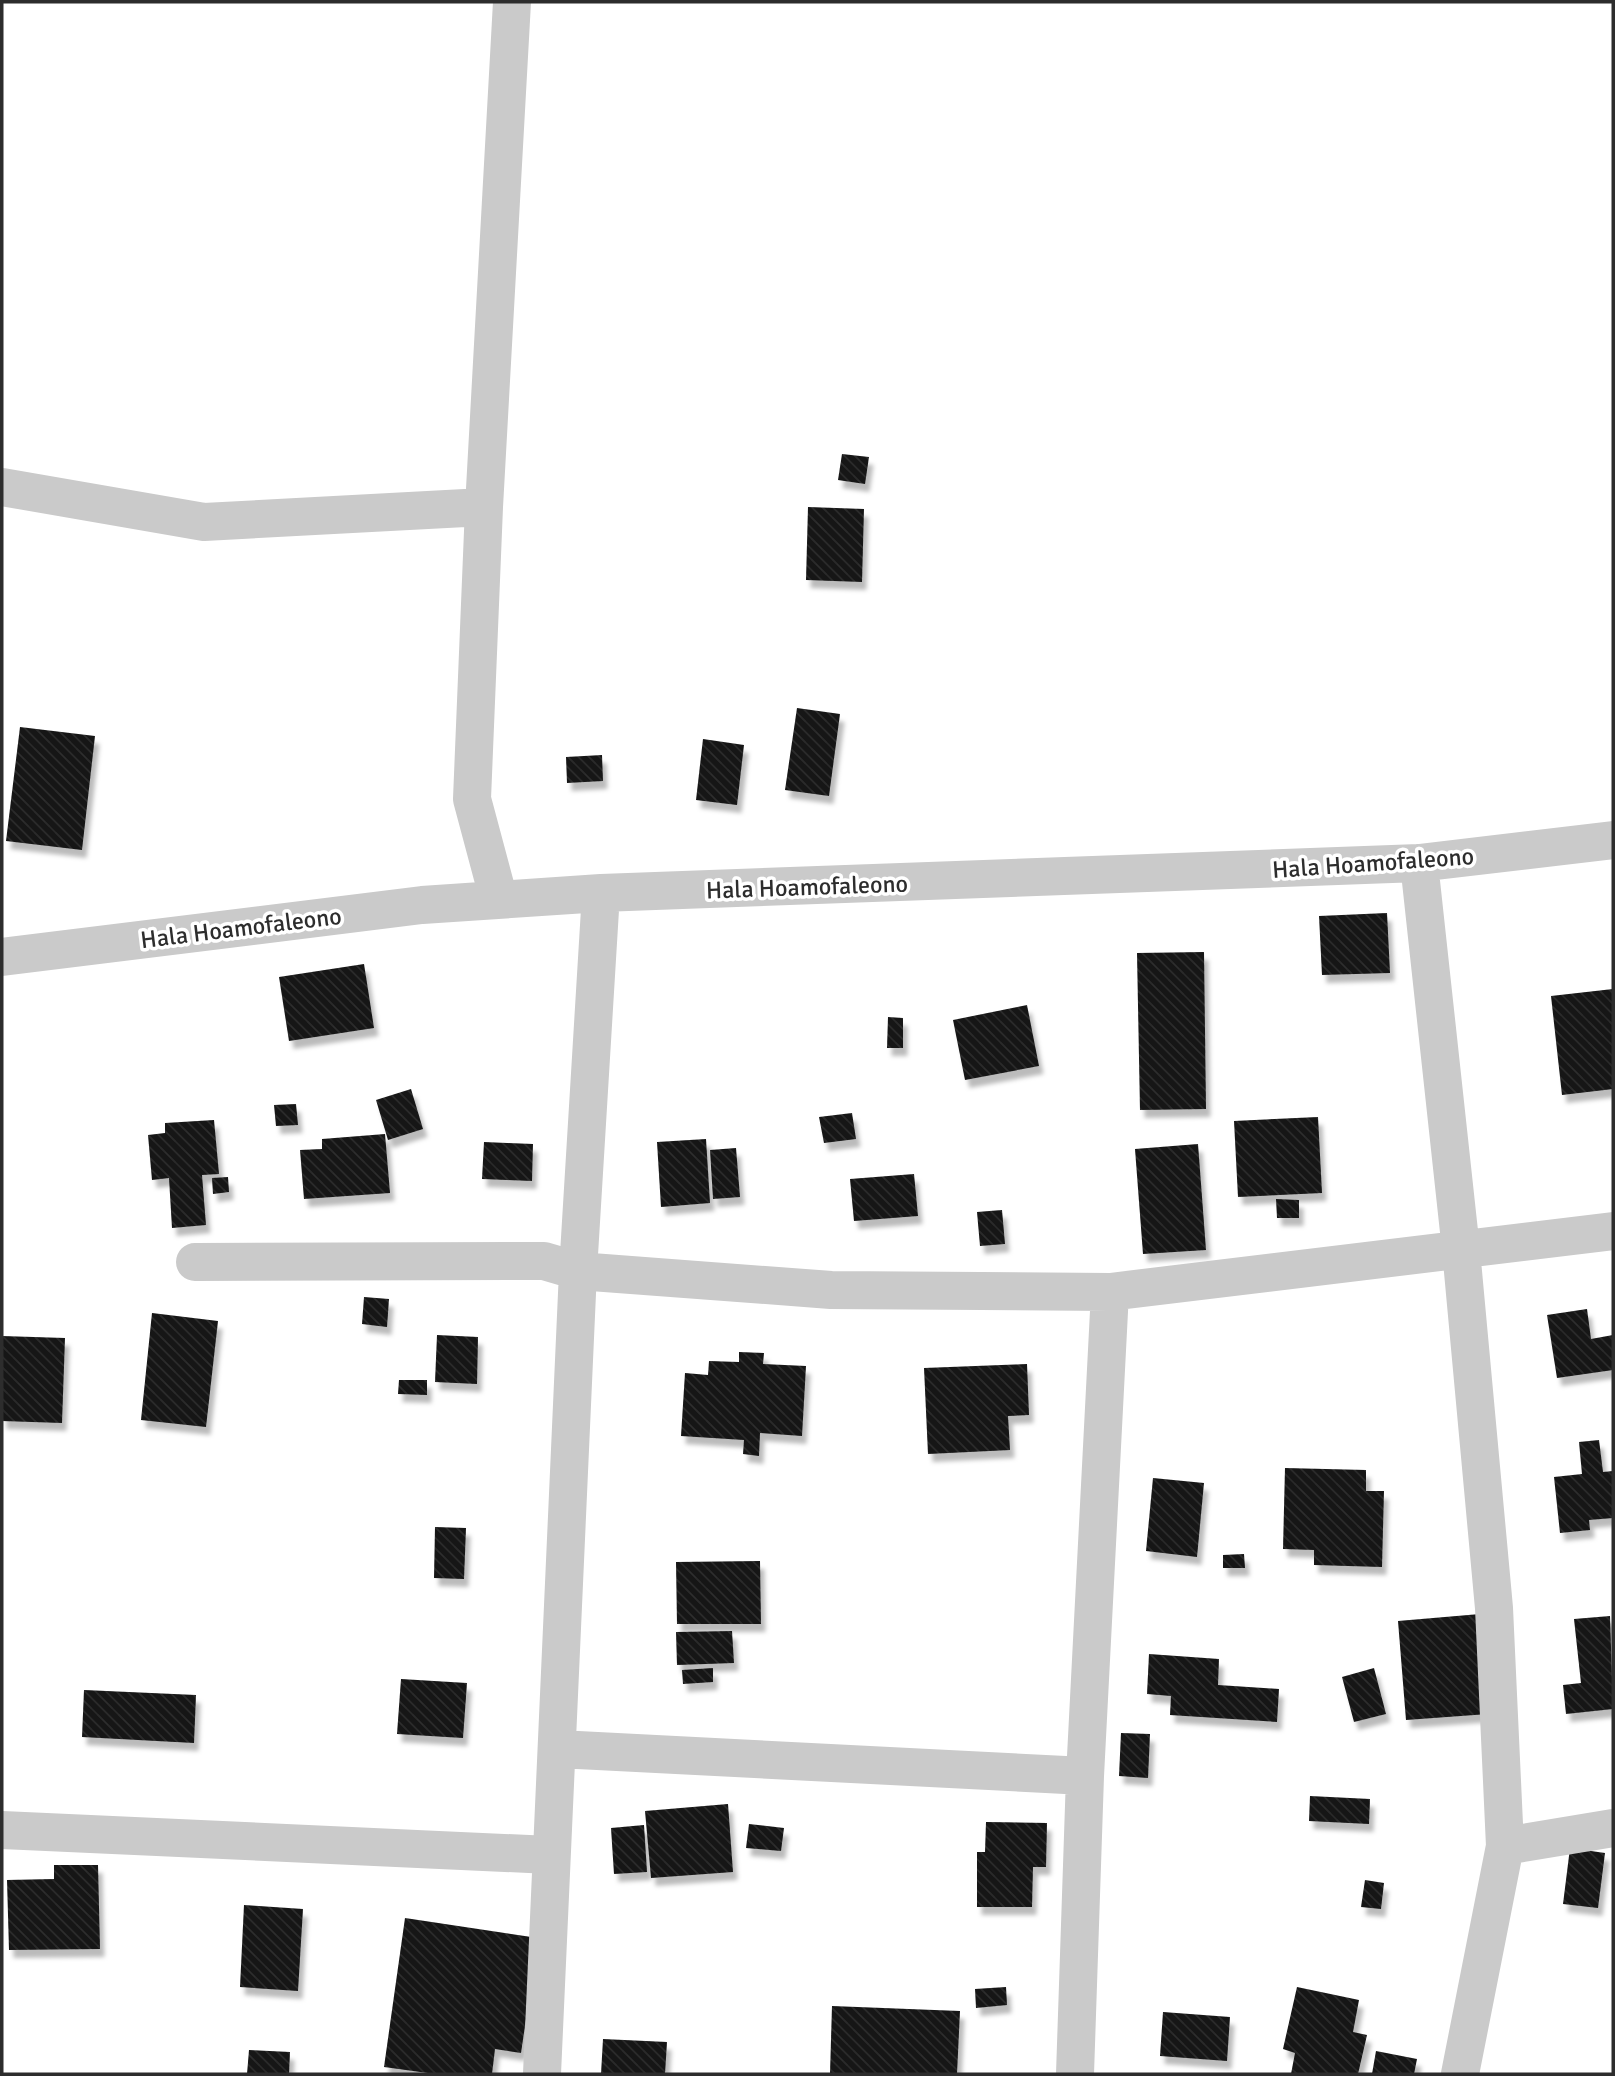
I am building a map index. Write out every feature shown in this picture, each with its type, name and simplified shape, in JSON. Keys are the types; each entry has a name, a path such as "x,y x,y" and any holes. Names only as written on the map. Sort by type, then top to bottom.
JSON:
{"street":[{"path":"499,900 472,799 484,507 512,2"},
{"path":"2,487 204,523 484,507"},
{"name":"Hala Hoamofaleono","path":"2,957 422,905 601,893 985,882 1419,863 1613,840"},
{"path":"1419,863 1461,1250 1494,1608 1504,1846 1460,2074"},
{"path":"542,2074 578,1272 601,893"},
{"path":"194,1262 544,1261 578,1272 831,1290 1110,1292 1613,1231"},
{"path":"1075,2074 1085,1776 1110,1292"},
{"path":"558,1749 1085,1776"},
{"path":"1504,1846 1613,1828"},
{"path":"2,1830 550,1855"}],"building":[{"path":"842,454 869,457 865,484 838,480"},
{"path":"808,507 864,509 862,582 806,580"},
{"path":"797,708 840,714 829,796 785,790"},
{"path":"20,727 95,736 82,850 6,841"},
{"path":"703,739 744,745 737,805 696,800"},
{"path":"602,755 603,781 567,783 566,757"},
{"path":"1387,913 1390,973 1322,975 1319,916"},
{"path":"1204,952 1206,1109 1140,1110 1137,953"},
{"path":"364,964 374,1028 289,1041 279,977"},
{"path":"1613,989 1613,1089 1562,1095 1551,996"},
{"path":"1027,1005 1039,1066 965,1080 953,1020"},
{"path":"888,1017 903,1018 903,1048 887,1048"},
{"path":"411,1089 423,1129 388,1140 376,1100"},
{"path":"296,1104 298,1125 276,1126 274,1105"},
{"path":"852,1113 856,1139 824,1143 819,1117"},
{"path":"1318,1117 1322,1193 1238,1197 1234,1121"},
{"path":"214,1120 219,1174 202,1175 206,1225 172,1228 169,1178 152,1180 148,1135 165,1133 165,1123"},
{"path":"385,1134 390,1193 304,1199 300,1150 322,1149 322,1139"},
{"path":"706,1139 710,1203 661,1207 657,1142"},
{"path":"484,1142 533,1144 532,1181 482,1179"},
{"path":"1198,1144 1206,1250 1143,1254 1135,1149"},
{"path":"736,1148 740,1197 713,1199 710,1150"},
{"path":"914,1174 918,1216 854,1221 850,1179"},
{"path":"228,1177 229,1192 213,1194 212,1178"},
{"path":"1276,1199 1299,1200 1299,1218 1277,1218"},
{"path":"1002,1210 1005,1244 980,1246 977,1212"},
{"path":"364,1297 389,1299 387,1327 362,1324"},
{"path":"1587,1309 1591,1339 1613,1335 1613,1370 1557,1378 1547,1315"},
{"path":"152,1313 218,1321 206,1427 141,1420"},
{"path":"437,1335 478,1337 477,1384 435,1382"},
{"path":"2,1336 65,1338 62,1423 2,1421"},
{"path":"739,1352 764,1353 763,1364 806,1366 802,1436 760,1433 759,1456 743,1454 744,1440 681,1436 685,1373 708,1375 709,1361 739,1362"},
{"path":"1027,1364 1029,1415 1008,1416 1010,1450 928,1454 924,1368"},
{"path":"399,1380 427,1380 427,1395 398,1394"},
{"path":"1599,1440 1603,1472 1613,1471 1613,1518 1589,1520 1590,1530 1560,1533 1554,1477 1582,1474 1579,1442"},
{"path":"1285,1468 1366,1470 1366,1491 1384,1491 1382,1567 1314,1565 1314,1550 1283,1549"},
{"path":"1153,1478 1204,1483 1197,1557 1146,1551"},
{"path":"435,1527 466,1528 464,1579 434,1578"},
{"path":"1244,1554 1245,1568 1223,1568 1223,1555"},
{"path":"760,1561 761,1624 677,1624 676,1562"},
{"path":"1480,1614 1488,1714 1406,1720 1398,1621"},
{"path":"1610,1616 1613,1709 1566,1714 1563,1685 1581,1683 1574,1619"},
{"path":"732,1631 734,1663 677,1665 676,1632"},
{"path":"1149,1654 1219,1659 1218,1685 1279,1689 1277,1722 1170,1715 1171,1696 1147,1694"},
{"path":"713,1668 713,1682 683,1684 682,1670"},
{"path":"1374,1668 1386,1714 1354,1722 1342,1677"},
{"path":"401,1679 467,1683 463,1738 397,1734"},
{"path":"84,1690 196,1695 194,1743 82,1737"},
{"path":"1121,1733 1150,1734 1148,1778 1119,1776"},
{"path":"1310,1796 1370,1799 1369,1824 1309,1821"},
{"path":"728,1804 733,1872 651,1878 645,1811"},
{"path":"986,1822 1047,1823 1046,1867 1033,1867 1032,1907 977,1907 977,1852 985,1852"},
{"path":"749,1824 784,1828 781,1851 746,1848"},
{"path":"644,1825 647,1872 614,1874 611,1828"},
{"path":"1570,1848 1605,1853 1598,1908 1563,1904"},
{"path":"54,1865 98,1865 100,1949 9,1950 7,1880 54,1879"},
{"path":"1365,1880 1384,1883 1381,1909 1361,1907"},
{"path":"244,1905 303,1909 298,1991 240,1987"},
{"path":"405,1918 538,1938 521,2053 495,2049 492,2074 435,2074 384,2067"},
{"path":"1006,1987 1007,2005 976,2008 975,1989"},
{"path":"1297,1987 1359,2000 1353,2032 1367,2035 1358,2074 1291,2074 1295,2053 1283,2049"},
{"path":"832,2006 960,2011 957,2074 830,2074"},
{"path":"1163,2012 1230,2017 1227,2061 1160,2056"},
{"path":"603,2039 667,2042 665,2074 601,2074"},
{"path":"249,2050 290,2052 289,2074 247,2074"},
{"path":"1376,2051 1417,2059 1414,2074 1372,2074"}]}
